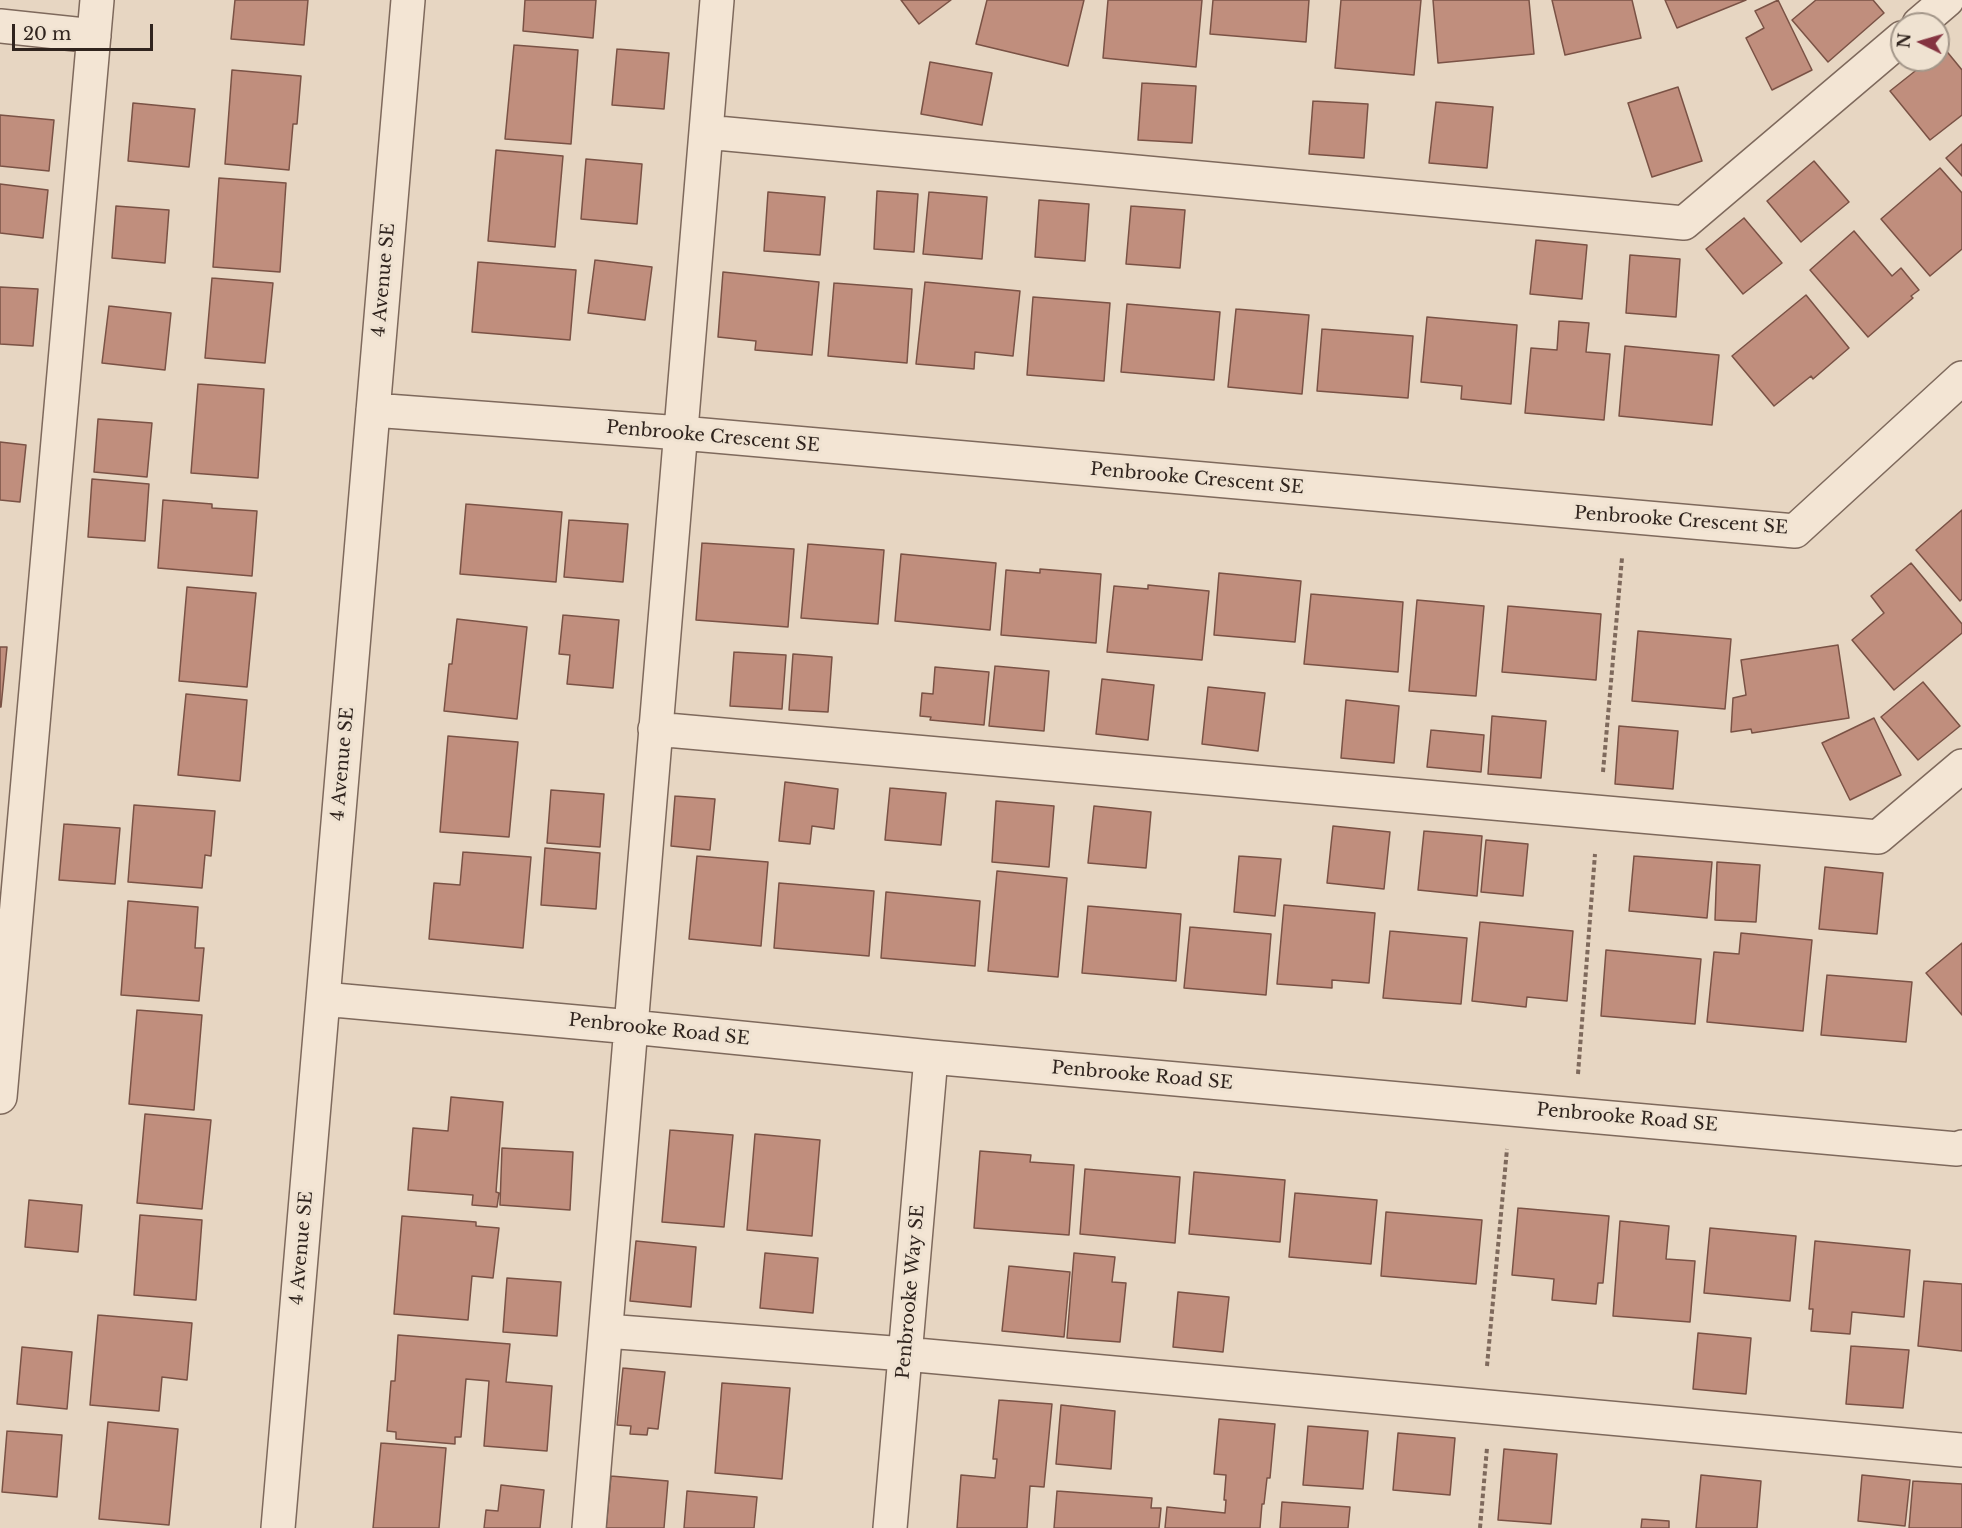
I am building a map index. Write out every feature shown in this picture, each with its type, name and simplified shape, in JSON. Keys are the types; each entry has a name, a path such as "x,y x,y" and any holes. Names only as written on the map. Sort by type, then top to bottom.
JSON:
{"street":[{"path":"0,1097 98,0"},
{"name":"4 Avenue SE","path":"278,1528 408,0"},
{"path":"589,1528 717,0"},
{"path":"1932,12 1947,0"},
{"path":"0,26 94,36"},
{"path":"706,132 1684,222 1890,48"},
{"name":"Penbrooke Crescent SE","path":"373,410 681,433 1795,531 1962,378"},
{"path":"655,729 1878,837 1962,766"},
{"name":"Penbrooke Road SE","path":"323,999 932,1057 1957,1149 1962,1147"},
{"name":"Penbrooke Way SE","path":"890,1528 932,1057"},
{"path":"606,1331 905,1354 1962,1450"}],"path":[{"path":"1480,1528 1488,1445 1483,1407 1511,1108"}],"building":[{"path":"235,0 308,0 304,45 231,39"},
{"path":"525,0 596,0 593,38 523,31"},
{"path":"901,0 951,0 919,24"},
{"path":"987,0 1084,0 1068,66 976,44"},
{"path":"1108,0 1202,0 1196,67 1103,58"},
{"path":"1213,0 1309,0 1306,42 1210,34"},
{"path":"1341,0 1421,0 1414,75 1335,68"},
{"path":"1433,0 1529,0 1534,54 1438,63"},
{"path":"1552,0 1632,0 1641,38 1565,55"},
{"path":"1665,0 1746,0 1677,28"},
{"path":"1778,0 1812,70 1772,90 1746,38 1764,28 1755,11"},
{"path":"1816,0 1873,0 1884,13 1828,62 1792,20"},
{"path":"514,45 578,50 571,144 505,139"},
{"path":"617,49 669,53 664,109 612,105"},
{"path":"1950,55 1962,70 1962,115 1930,140 1890,91 1914,72 1950,72"},
{"path":"930,62 992,73 982,125 921,114"},
{"path":"232,70 301,76 297,124 293,124 289,170 225,164"},
{"path":"1142,83 1196,86 1192,143 1138,140"},
{"path":"1678,87 1702,161 1652,177 1628,103"},
{"path":"1313,101 1368,104 1364,158 1309,154"},
{"path":"1436,102 1493,107 1487,168 1429,163"},
{"path":"133,103 195,109 189,167 128,161"},
{"path":"0,115 54,120 49,171 0,166"},
{"path":"1962,144 1962,176 1946,158"},
{"path":"496,150 563,156 555,247 488,241"},
{"path":"586,159 642,164 637,224 581,219"},
{"path":"1814,161 1849,202 1801,242 1767,201"},
{"path":"1940,168 1962,193 1962,249 1930,276 1881,219"},
{"path":"219,178 286,183 280,272 213,267"},
{"path":"0,184 48,190 43,238 0,233"},
{"path":"877,191 918,194 914,252 874,249"},
{"path":"768,192 825,197 820,255 764,251"},
{"path":"929,192 987,197 982,259 923,254"},
{"path":"1039,200 1089,204 1085,261 1035,257"},
{"path":"116,206 169,210 165,263 112,258"},
{"path":"1131,206 1185,210 1180,268 1126,264"},
{"path":"1744,218 1782,263 1743,294 1706,249"},
{"path":"1854,231 1892,276 1901,268 1919,290 1911,296 1913,298 1868,337 1810,270"},
{"path":"1536,240 1587,245 1582,299 1530,294"},
{"path":"1630,255 1680,259 1676,317 1626,313"},
{"path":"595,260 652,267 645,320 588,313"},
{"path":"478,262 576,270 570,340 472,332"},
{"path":"723,272 819,282 812,355 755,350 756,341 718,337"},
{"path":"212,278 273,283 265,363 205,358"},
{"path":"925,282 1020,291 1013,356 975,352 974,369 916,364"},
{"path":"834,283 912,289 907,363 828,356"},
{"path":"0,287 38,289 33,346 0,344"},
{"path":"1806,295 1849,348 1813,379 1811,376 1774,406 1732,356"},
{"path":"1033,297 1110,303 1104,381 1027,375"},
{"path":"1127,304 1220,312 1214,380 1121,372"},
{"path":"109,306 171,313 165,370 102,363"},
{"path":"1236,309 1309,315 1302,394 1228,387"},
{"path":"1427,317 1517,325 1511,404 1461,399 1462,386 1421,382"},
{"path":"1559,321 1589,323 1586,352 1610,354 1604,420 1525,413 1531,348 1557,350"},
{"path":"1322,329 1413,336 1408,398 1317,391"},
{"path":"1625,346 1719,355 1712,425 1619,416"},
{"path":"198,384 264,389 258,478 191,473"},
{"path":"98,419 152,423 147,477 94,472"},
{"path":"0,442 26,445 20,502 0,500"},
{"path":"92,479 149,484 145,541 88,537"},
{"path":"163,500 212,504 212,508 257,511 252,576 158,568"},
{"path":"466,504 562,512 556,582 460,574"},
{"path":"1962,510 1962,599 1960,601 1916,550"},
{"path":"569,520 628,524 623,582 564,577"},
{"path":"702,543 794,549 788,627 696,620"},
{"path":"808,544 884,550 878,624 801,618"},
{"path":"901,554 996,563 990,630 895,621"},
{"path":"1911,563 1962,624 1962,633 1894,690 1852,640 1884,613 1871,596"},
{"path":"1040,569 1101,574 1096,643 1001,635 1006,570 1040,573"},
{"path":"1219,573 1301,581 1295,642 1214,635"},
{"path":"1148,585 1209,591 1202,660 1107,652 1114,586 1148,589"},
{"path":"187,587 256,593 247,687 179,681"},
{"path":"1311,594 1403,602 1398,672 1304,664"},
{"path":"1417,600 1484,606 1476,696 1409,691"},
{"path":"1508,606 1601,614 1596,680 1502,672"},
{"path":"563,615 619,620 613,688 567,684 570,655 559,654"},
{"path":"457,619 527,627 517,719 444,711"},
{"path":"1638,631 1731,639 1725,709 1632,701"},
{"path":"1838,645 1849,718 1752,733 1751,729 1731,732 1733,698 1746,695 1741,660"},
{"path":"0,647 7,647 1,707 0,707"},
{"path":"734,652 786,655 782,709 730,706"},
{"path":"793,654 832,657 828,712 789,710"},
{"path":"995,666 1049,671 1044,731 989,726"},
{"path":"935,667 989,672 984,725 930,720 931,717 920,716 922,693 933,694"},
{"path":"1102,679 1154,685 1148,740 1096,734"},
{"path":"1923,682 1960,726 1918,760 1881,717"},
{"path":"1208,687 1265,693 1258,751 1202,744"},
{"path":"186,694 247,700 240,781 178,775"},
{"path":"1346,700 1399,706 1394,763 1341,758"},
{"path":"1492,716 1546,721 1541,778 1488,774"},
{"path":"1874,718 1901,775 1850,800 1822,743"},
{"path":"1619,726 1678,731 1673,789 1615,784"},
{"path":"1431,730 1484,735 1481,772 1427,767"},
{"path":"448,736 518,742 509,837 440,832"},
{"path":"785,782 838,789 834,829 812,826 810,844 779,841"},
{"path":"890,788 946,793 941,845 885,840"},
{"path":"551,790 604,794 600,847 547,843"},
{"path":"675,796 715,799 710,850 671,846"},
{"path":"996,801 1054,806 1049,867 992,862"},
{"path":"134,805 215,811 211,856 205,855 202,888 128,882"},
{"path":"1094,806 1151,812 1146,868 1088,863"},
{"path":"64,824 120,828 115,884 59,880"},
{"path":"1333,826 1390,832 1384,889 1327,883"},
{"path":"1424,831 1482,836 1477,896 1418,890"},
{"path":"1486,840 1528,844 1523,896 1481,892"},
{"path":"545,848 600,853 596,909 541,905"},
{"path":"463,852 531,857 523,948 429,939 434,883 460,885"},
{"path":"697,856 768,862 761,946 689,939"},
{"path":"1239,856 1281,859 1275,916 1234,912"},
{"path":"1634,856 1712,862 1707,918 1629,911"},
{"path":"1717,862 1760,865 1756,922 1715,920"},
{"path":"1825,867 1883,873 1877,934 1819,929"},
{"path":"997,871 1067,878 1058,977 988,971"},
{"path":"779,883 874,891 869,956 774,948"},
{"path":"886,892 980,901 975,966 881,958"},
{"path":"128,901 198,907 195,948 204,948 199,1001 121,995"},
{"path":"1284,905 1375,913 1369,983 1332,980 1332,988 1277,984"},
{"path":"1088,906 1181,914 1176,981 1082,973"},
{"path":"1480,922 1573,931 1567,1001 1527,997 1526,1007 1472,1001"},
{"path":"1190,927 1271,934 1266,995 1184,988"},
{"path":"1390,931 1467,938 1461,1004 1383,998"},
{"path":"1741,933 1812,940 1803,1031 1707,1022 1714,952 1739,954"},
{"path":"1962,943 1962,1015 1926,973"},
{"path":"1606,950 1701,959 1695,1024 1601,1016"},
{"path":"1827,975 1912,982 1906,1042 1821,1035"},
{"path":"137,1010 202,1015 194,1110 129,1104"},
{"path":"451,1097 503,1102 496,1192 499,1193 497,1207 472,1205 473,1195 408,1190 413,1128 448,1131"},
{"path":"145,1114 211,1120 202,1209 137,1203"},
{"path":"670,1130 733,1135 724,1227 662,1222"},
{"path":"755,1134 820,1140 812,1236 747,1230"},
{"path":"502,1148 573,1152 570,1210 500,1205"},
{"path":"980,1151 1031,1155 1030,1162 1074,1165 1069,1235 974,1228"},
{"path":"1085,1169 1180,1177 1175,1243 1080,1234"},
{"path":"1194,1172 1285,1180 1280,1242 1189,1234"},
{"path":"1295,1193 1377,1200 1371,1264 1289,1257"},
{"path":"29,1200 82,1205 78,1252 25,1247"},
{"path":"1518,1208 1609,1216 1603,1283 1598,1283 1596,1304 1552,1300 1554,1279 1512,1275"},
{"path":"1386,1212 1482,1220 1476,1284 1381,1276"},
{"path":"140,1215 202,1220 196,1300 134,1295"},
{"path":"402,1216 476,1222 476,1226 499,1228 493,1278 472,1276 468,1320 394,1314"},
{"path":"1620,1221 1669,1226 1666,1259 1695,1261 1690,1322 1613,1316"},
{"path":"1710,1228 1796,1236 1790,1301 1704,1293"},
{"path":"636,1241 696,1247 691,1307 630,1301"},
{"path":"1815,1241 1910,1250 1904,1317 1852,1312 1850,1334 1811,1331 1813,1309 1809,1309"},
{"path":"765,1253 818,1258 813,1313 760,1308"},
{"path":"1074,1253 1115,1257 1112,1282 1126,1283 1120,1342 1067,1338"},
{"path":"1009,1266 1070,1272 1064,1337 1002,1331"},
{"path":"507,1278 561,1282 557,1336 503,1332"},
{"path":"1924,1281 1962,1284 1962,1351 1918,1346"},
{"path":"1178,1292 1229,1297 1223,1352 1173,1347"},
{"path":"98,1315 192,1323 187,1380 162,1377 159,1411 90,1405"},
{"path":"1698,1333 1751,1338 1746,1394 1693,1389"},
{"path":"398,1335 510,1344 506,1382 552,1386 547,1451 484,1446 489,1381 466,1379 461,1437 455,1437 455,1444 396,1439 396,1432 387,1431 391,1381 395,1381"},
{"path":"1851,1346 1909,1350 1903,1408 1846,1404"},
{"path":"22,1347 72,1352 67,1409 17,1404"},
{"path":"623,1368 665,1372 658,1429 648,1428 647,1435 630,1434 631,1426 617,1425"},
{"path":"722,1383 790,1388 782,1479 715,1473"},
{"path":"999,1400 1052,1404 1044,1487 1030,1486 1027,1528 957,1528 961,1475 995,1478 997,1459 993,1459"},
{"path":"1061,1405 1115,1411 1111,1469 1056,1464"},
{"path":"1219,1419 1275,1424 1270,1478 1267,1478 1260,1528 1165,1528 1167,1507 1225,1513 1226,1475 1214,1474"},
{"path":"108,1422 178,1429 169,1525 99,1519"},
{"path":"1308,1426 1368,1431 1363,1489 1303,1485"},
{"path":"7,1431 62,1435 57,1497 2,1492"},
{"path":"1398,1433 1455,1438 1450,1495 1393,1490"},
{"path":"381,1443 446,1448 439,1528 373,1528"},
{"path":"1504,1449 1557,1454 1551,1524 1498,1520"},
{"path":"1701,1475 1761,1481 1757,1528 1696,1528"},
{"path":"1862,1475 1910,1480 1905,1526 1858,1521"},
{"path":"611,1476 668,1481 664,1528 606,1528"},
{"path":"1913,1481 1962,1484 1962,1528 1909,1528"},
{"path":"501,1485 544,1490 540,1528 484,1528 486,1510 498,1511"},
{"path":"687,1491 757,1497 754,1528 684,1528"},
{"path":"1057,1491 1152,1498 1151,1508 1161,1508 1159,1528 1054,1528"},
{"path":"1282,1502 1350,1507 1348,1528 1280,1528"},
{"path":"1642,1519 1669,1521 1669,1528 1641,1528"}]}
